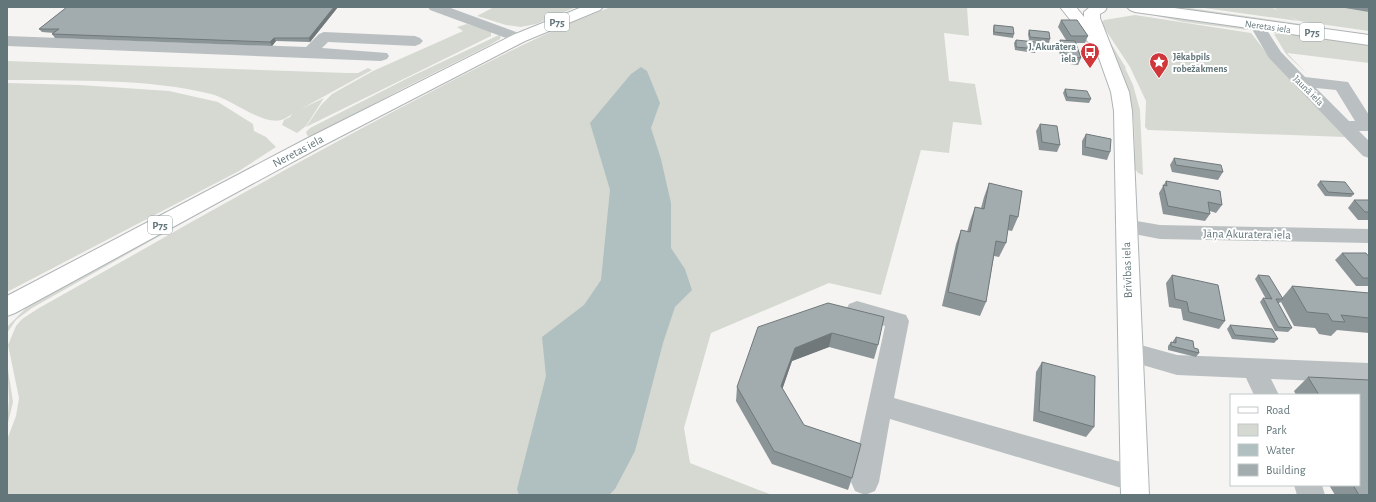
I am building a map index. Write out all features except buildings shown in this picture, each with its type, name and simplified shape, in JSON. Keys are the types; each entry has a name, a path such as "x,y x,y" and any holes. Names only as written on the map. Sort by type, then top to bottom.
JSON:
{"main road":[{"name":"Neretas iela","path":"7,307 306,146 519,38 595,7"},
{"path":"1068,7 1102,50"},
{"path":"1078,7 1105,7"},
{"path":"1102,50 1091,14 1094,11 1105,7"},
{"name":"P75","path":"1135,7 1192,15"},
{"path":"1160,7 1192,15"},
{"name":"Neretas iela","path":"1192,15 1369,40"},
{"name":"Brīvības iela","path":"1102,50 1120,92 1122,111 1135,487"}],"street":[{"path":"435,7 519,38"},
{"name":"Jaunā iela","path":"1256,24 1271,50 1369,152"},
{"path":"310,52 324,37 415,41"},
{"path":"7,41 381,56"},
{"path":"1300,81 1342,86 1367,126 1344,126"},
{"name":"Jāņa Akuratera iela","path":"1125,226 1160,232 1369,236"},
{"path":"837,305 898,321 865,482"},
{"path":"1130,352 1177,365 1369,372"},
{"path":"1253,368 1266,394"},
{"path":"880,405 1135,487"}],"green space":[{"path":"494,7 576,7 536,24 521,27 506,25 477,16"},
{"path":"611,7 967,7 969,36 944,33 949,81 975,84 982,125 953,122 949,153 921,150 881,295 829,283 711,333 684,428 690,463 772,495 7,495 7,440 16,416 19,398 8,345 16,326 22,319 219,207 400,108 530,41"},
{"path":"1169,7 1183,7 1301,24 1308,28"},
{"path":"1197,7 1271,7 1278,11 1273,7 1369,7 1369,31 1299,21 1288,16 1298,21"},
{"path":"1139,12 1239,26 1248,30 1184,22"},
{"path":"1135,15 1251,33 1273,61 1345,137 1148,130 1145,127 1146,101 1130,67 1101,23 1104,20"},
{"path":"467,24 491,32 491,36 306,127 321,105 332,94 373,71 463,31 457,27"},
{"path":"1102,29 1126,68 1133,85 1140,110 1143,175 1138,173 1135,169 1134,124 1130,98 1123,75"},
{"path":"1281,32 1369,44 1369,63 1287,53 1307,74 1286,54 1274,34"},
{"path":"501,34 500,39 488,46 404,88 310,138 307,135 306,132 310,128 408,78"},
{"path":"7,61 347,73 358,73 368,68 372,70 301,109 324,98 306,126 297,133 282,125 284,120 292,114 281,120 273,121 265,119 211,94 186,89 161,85 109,81 7,80"},
{"path":"7,83 80,85 169,91 218,102 253,124 254,131 266,137 276,147 239,171 7,292"},
{"path":"315,148 317,150 241,190 32,308 16,320 7,333 7,327 25,309 38,301"},
{"path":"7,363 13,402 7,427 9,400"}],"water":[{"path":"641,67 647,71 660,103 651,128 661,159 671,203 671,248 685,269 692,290 675,307 663,343 635,451 615,489 609,495 519,495 517,489 546,376 542,337 584,305 601,280 610,190 590,123 631,74"}],"place":[{"name":"J. Akurātera iela","path":"1090,69"},
{"name":"Jēkabpils robežakmens","path":"1159,79"}]}
